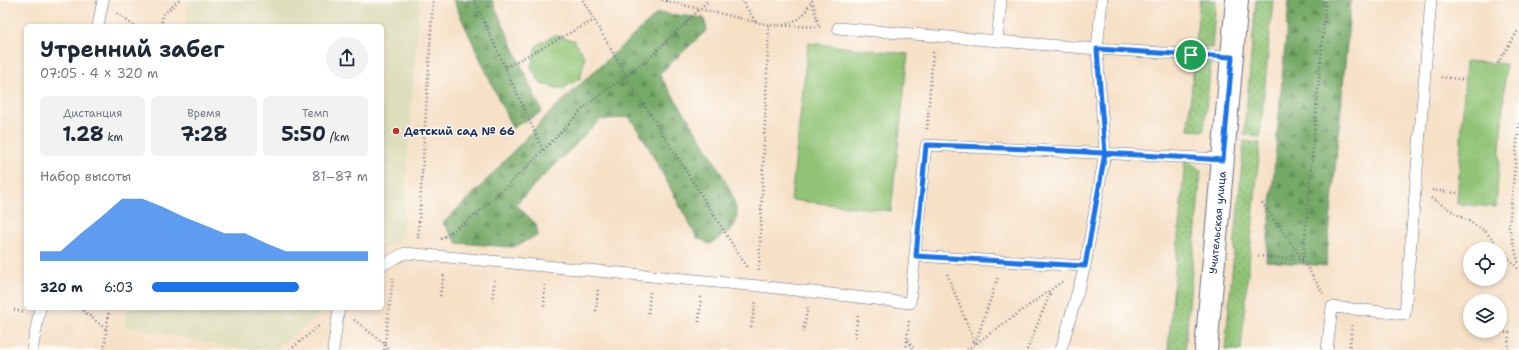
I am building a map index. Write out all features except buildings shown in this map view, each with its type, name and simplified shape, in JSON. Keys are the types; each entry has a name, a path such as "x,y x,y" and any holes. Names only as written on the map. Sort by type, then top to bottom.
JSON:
{"street":[{"name":"Учительская улица","path":"1206,350 1237,0"}],"lane":[{"path":"98,24 104,0"},
{"path":"997,41 1001,0"},
{"path":"1061,350 1085,266 1105,153 1097,49 1102,0"},
{"path":"1327,350 1332,307 1405,314 1431,0"},
{"path":"838,28 1097,49 1232,57"},
{"path":"384,264 405,253 759,286 910,303 916,256 926,145 1223,160"},
{"path":"916,256 1085,266"},
{"path":"32,350 40,310"},
{"path":"333,350 339,310"}],"path":[{"path":"161,24 163,15 179,0"},
{"path":"417,254 433,0"},
{"path":"474,0 544,150"},
{"path":"583,0 626,76 759,286"},
{"path":"662,0 769,25 838,28"},
{"path":"417,254 479,212 544,150 586,106 649,58 709,0"},
{"path":"742,0 755,21"},
{"path":"1303,260 1326,0"},
{"path":"780,26 801,18 812,1"},
{"path":"812,1 819,27"},
{"path":"506,67 594,20"},
{"path":"751,327 759,286 769,25"},
{"path":"1498,63 1519,29"},
{"path":"926,145 934,36"},
{"path":"1425,76 1465,80"},
{"path":"1519,123 1509,227 1519,265"},
{"path":"1416,188 1458,193"},
{"path":"1416,188 1486,232 1519,270"},
{"path":"1262,203 1303,260 1332,307"},
{"path":"1258,256 1303,260"},
{"path":"440,296 446,257"},
{"path":"940,257 975,344"},
{"path":"384,350 395,258"},
{"path":"975,344 1003,261"},
{"path":"492,301 497,262"},
{"path":"544,306 546,266"},
{"path":"967,350 1085,266"},
{"path":"596,311 600,271"},
{"path":"648,317 652,276"},
{"path":"700,322 702,281"},
{"path":"1027,350 1051,290"},
{"path":"803,332 810,292"},
{"path":"855,337 860,297"},
{"path":"906,350 910,303"},
{"path":"82,310 106,330"},
{"path":"104,350 109,310"},
{"path":"290,350 337,310"},
{"path":"342,310 385,344 388,350"},
{"path":"1349,350 1351,325 1374,327 1375,311"},
{"path":"1507,333 1510,333 1508,350"},
{"path":"907,339 914,350"}],"shaded area":[{"name":"Детский сад № 66","path":"190,0 419,0 402,236 384,250 384,24 185,24"},
{"path":"128,310 322,310 321,315 272,350 246,350 124,326"}],"green space":[{"path":"453,0 492,0 542,112 512,128"},
{"path":"1200,0 1216,0 1212,48 1195,47"},
{"path":"1256,0 1273,0 1260,137 1244,135"},
{"path":"1289,0 1351,0 1326,266 1266,261"},
{"path":"658,13 704,18 707,30 659,74 705,145 727,185 734,202 737,216 731,229 710,244 697,238 644,139 629,117 600,120 516,204 536,224 538,235 513,247 457,243 443,223 483,184 550,112"},
{"path":"554,35 574,40 585,58 580,79 562,89 541,84 531,67 536,46"},
{"path":"808,43 908,54 891,211 791,200"},
{"path":"1466,61 1506,64 1496,207 1457,204"},
{"path":"1194,62 1211,63 1204,131 1188,130"},
{"path":"1244,141 1260,143 1241,350 1225,350"},
{"path":"1185,159 1201,170 1185,350 1168,350"}],"place":[{"name":"Детский сад № 66","path":"396,131"}],"route":[{"path":"1191,55 1097,49 1105,153 1085,266 916,256 926,145 1050,150 1105,153 1181,157 1223,160 1232,57 1191,55"}]}
